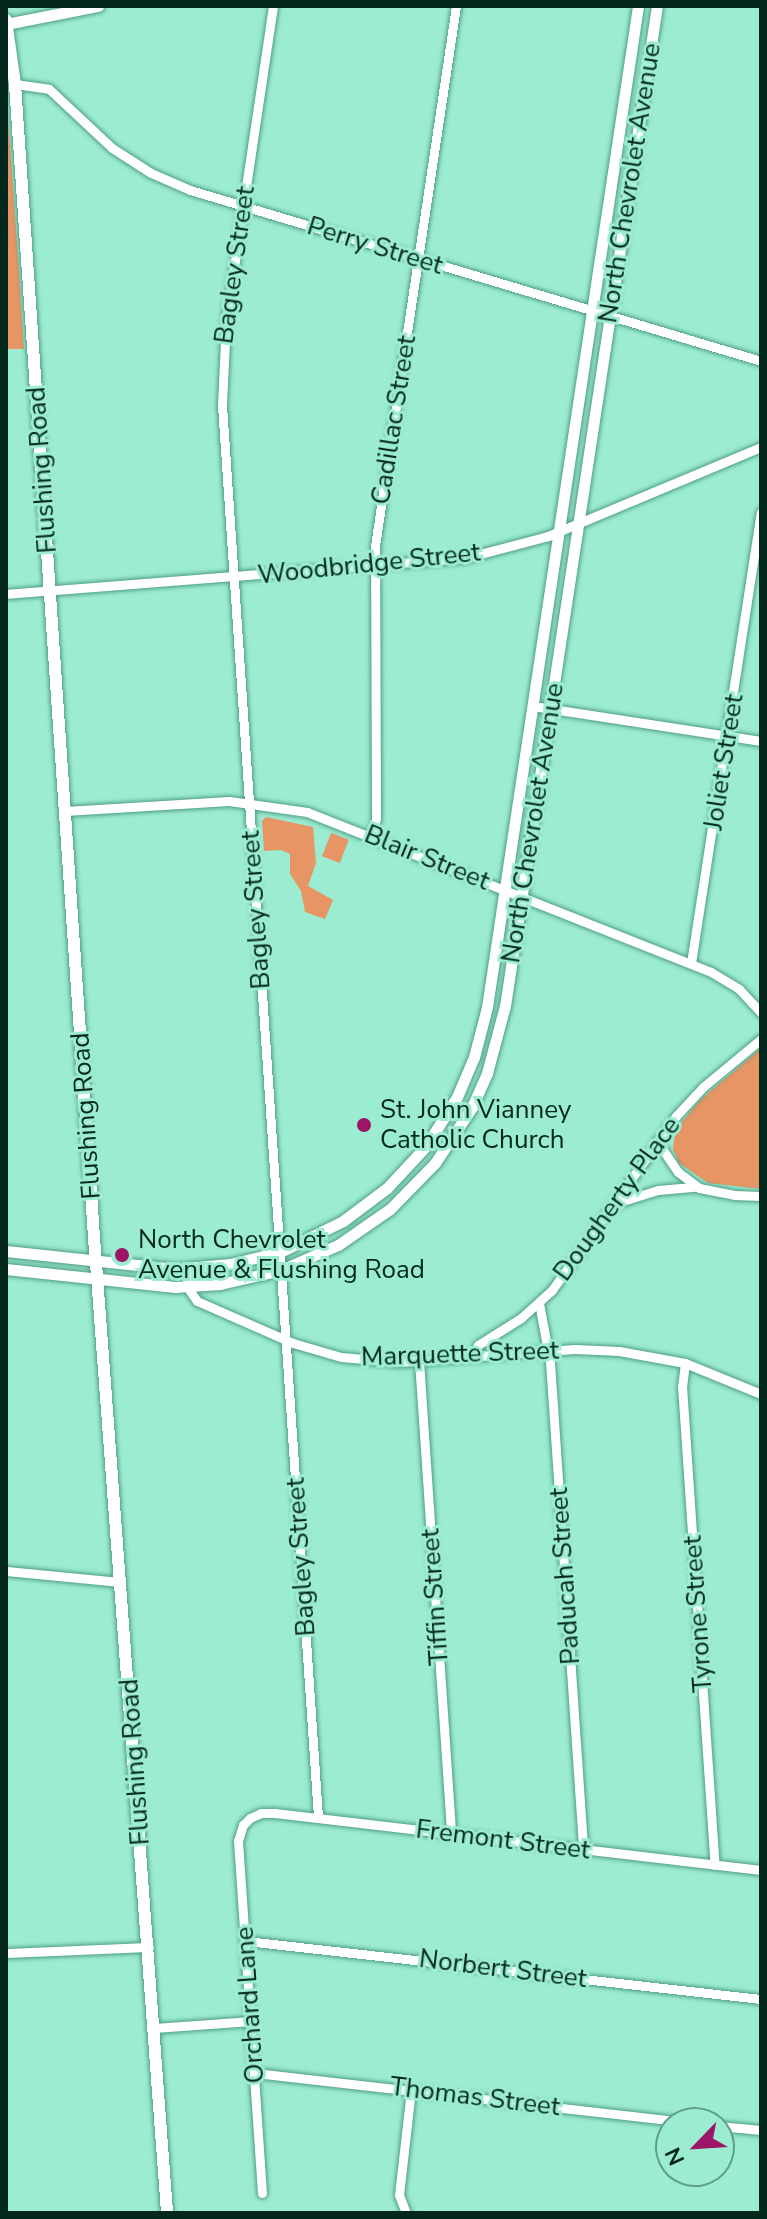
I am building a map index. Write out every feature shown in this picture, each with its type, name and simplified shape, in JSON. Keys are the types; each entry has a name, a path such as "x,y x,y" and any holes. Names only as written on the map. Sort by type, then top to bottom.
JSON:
{"main road":[{"name":"Flushing Road","path":"6,23 15,84 96,1262 167,2213"}],"street":[{"path":"6,23 98,6"},
{"name":"Bagley Street","path":"273,6 222,371 233,577 318,1818"},
{"name":"Cadillac Street","path":"372,836 376,818 375,541 456,6"},
{"name":"North Chevrolet Avenue","path":"6,1251 188,1269 230,1264 280,1252 331,1228 378,1196 417,1157 452,1107 474,1057 485,1018 638,6"},
{"name":"North Chevrolet Avenue","path":"6,1269 189,1287 232,1282 281,1270 338,1245 390,1209 435,1163 467,1116 487,1073 499,1036 657,6"},
{"name":"Perry Street","path":"15,84 49,89 91,132 151,173 190,190 761,361"},
{"path":"622,110 640,113"},
{"name":"Woodbridge Street","path":"6,594 465,558 558,532 761,447"},
{"name":"Joliet Street","path":"691,963 761,512"},
{"path":"532,706 761,741"},
{"name":"Blair Street","path":"65,811 248,801 307,812 691,963 732,983 761,1013"},
{"name":"Dougherty Place","path":"473,1356 478,1345 539,1303 568,1271 657,1141 703,1087 761,1039"},
{"path":"452,1107 467,1116"},
{"path":"657,1141 678,1172 699,1188"},
{"path":"613,1204 658,1190 699,1188 734,1195 761,1196"},
{"path":"188,1269 189,1287"},
{"name":"Marquette Street","path":"189,1287 197,1301 286,1341 352,1359 419,1361 549,1351 619,1351 685,1363 761,1394"},
{"name":"Paducah Street","path":"539,1303 549,1351 583,1849"},
{"name":"Tiffin Street","path":"419,1361 451,1834"},
{"name":"Tyrone Street","path":"685,1363 682,1386 715,1865"},
{"path":"6,1571 120,1582"},
{"name":"Fremont Street","path":"247,1820 264,1813 318,1818 761,1870"},
{"name":"Orchard Lane","path":"247,1820 238,1841 262,2193"},
{"name":"Norbert Street","path":"246,1941 761,1999"},
{"path":"6,1953 149,1947"},
{"path":"155,2028 251,2021"},
{"name":"Thomas Street","path":"255,2073 655,2118"},
{"path":"404,2212 399,2195 411,2090"},
{"path":"735,2128 761,2130"}],"shaded area":[{"path":"6,87 19,271 24,349 6,349"},
{"path":"266,817 313,827 316,863 308,886 333,900 325,919 305,912 301,891 290,874 290,854 281,850 264,851 262,821"},
{"path":"331,833 349,840 340,863 322,856"},
{"path":"761,1048 761,1189 708,1183 679,1163 673,1149 674,1139 681,1123 700,1100"}],"place":[{"name":"St. John Vianney Catholic Church","path":"364,1125"},
{"name":"North Chevrolet Avenue & Flushing Road","path":"122,1255"}]}
